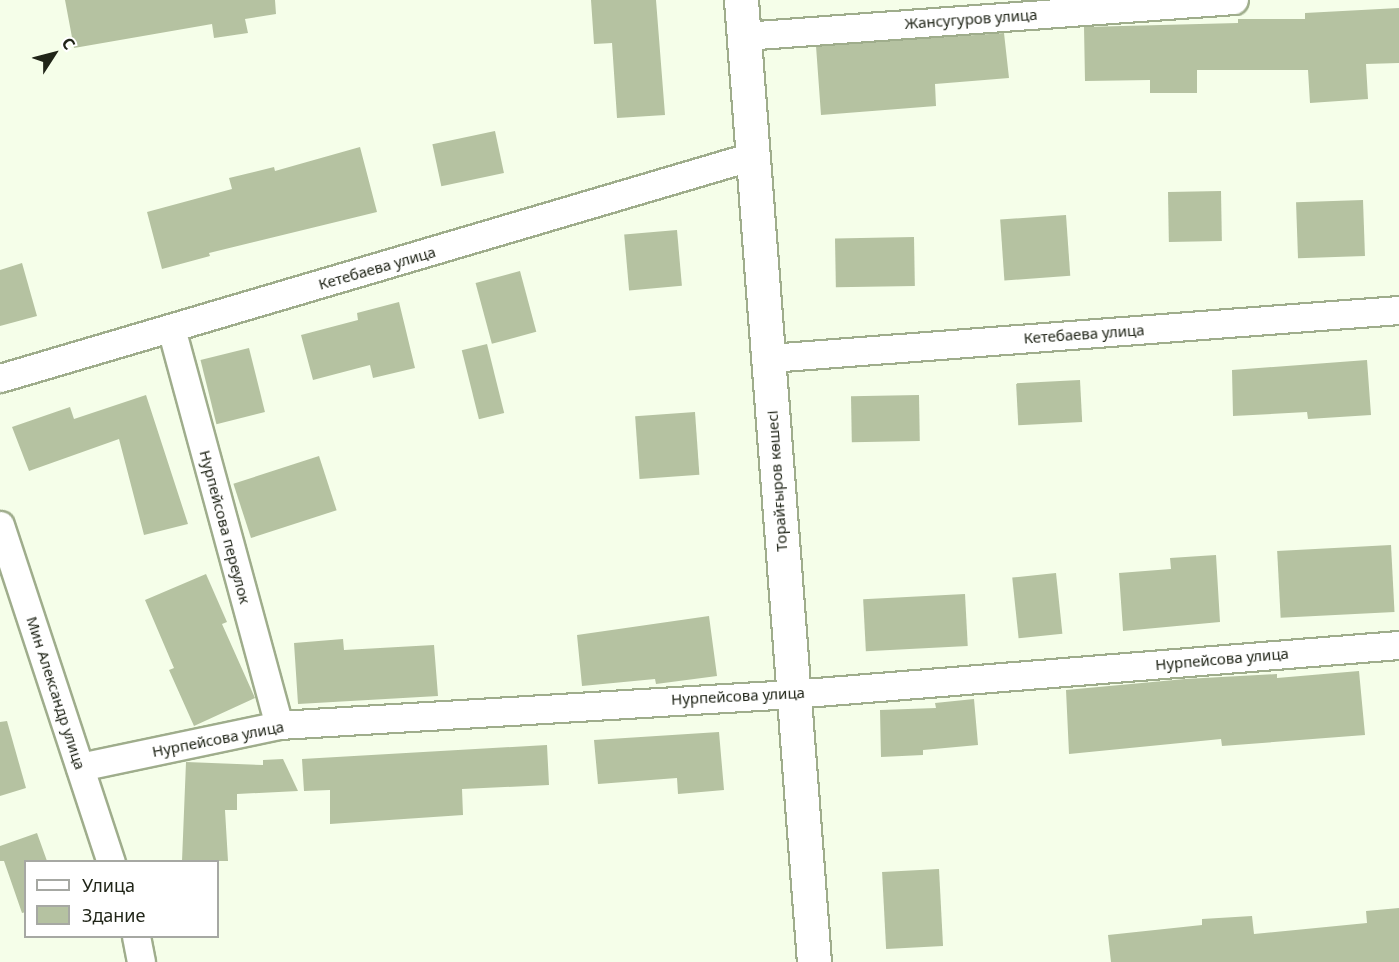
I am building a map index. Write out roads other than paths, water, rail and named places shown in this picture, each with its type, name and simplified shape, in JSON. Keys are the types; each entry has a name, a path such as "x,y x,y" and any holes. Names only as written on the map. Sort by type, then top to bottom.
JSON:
{"street":[{"name":"Торайғыров көшесі","path":"741,0 814,962"},
{"name":"Жансугуров улица","path":"744,36 1234,0"},
{"name":"Кетебаева улица","path":"0,378 753,156"},
{"name":"Кетебаева улица","path":"769,358 1399,310"},
{"name":"Нурпейсова переулок","path":"171,328 279,725"},
{"name":"Мин Александр улица","path":"0,525 111,860"},
{"name":"Нурпейсова улица","path":"80,767 279,725 792,694 1399,645"},
{"path":"136,938 141,962"}]}
